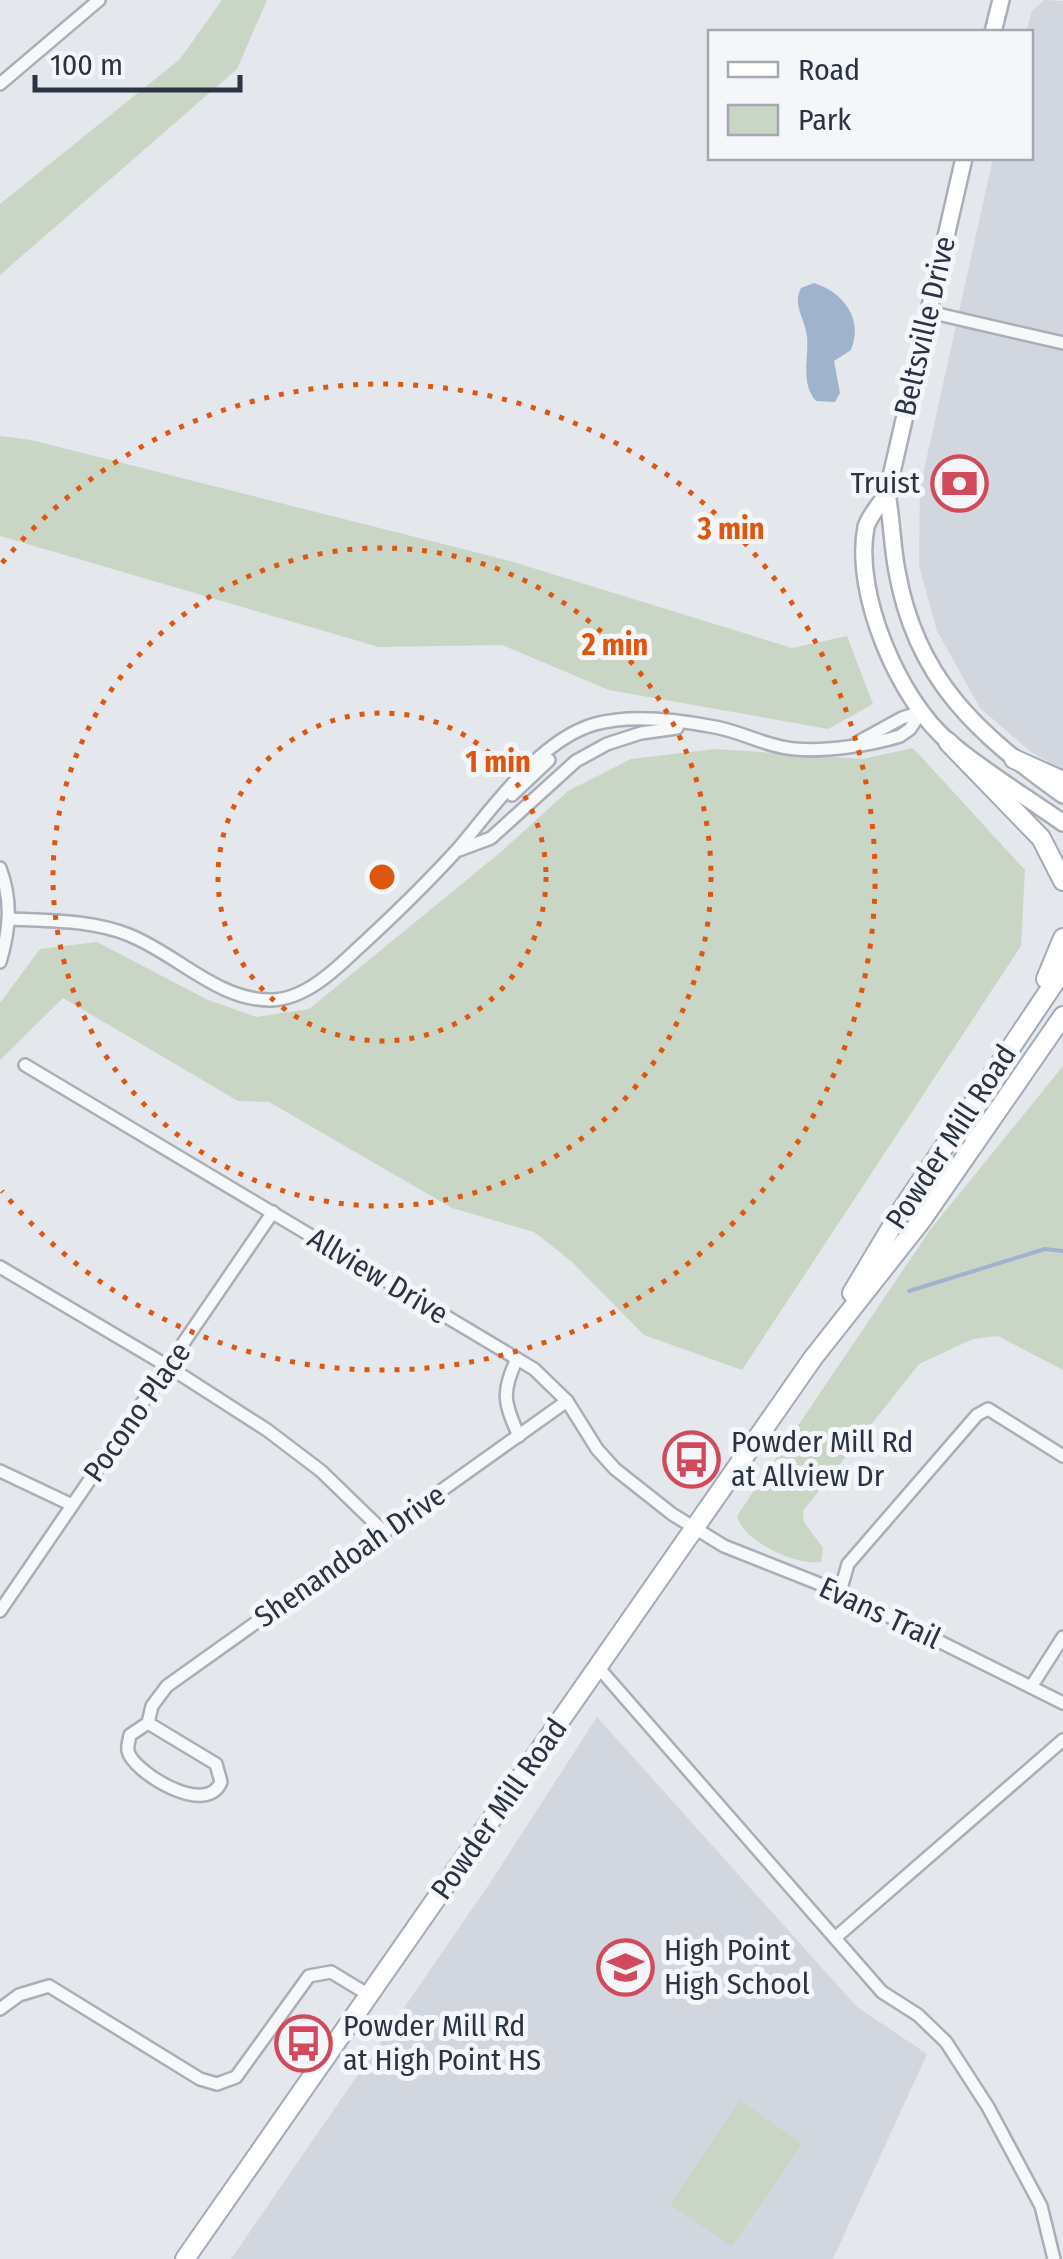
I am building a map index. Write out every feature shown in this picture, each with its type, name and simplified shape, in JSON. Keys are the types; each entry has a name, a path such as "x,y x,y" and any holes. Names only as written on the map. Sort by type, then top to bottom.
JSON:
{"main road":[{"path":"948,742 1042,838 1063,881"},
{"path":"1014,759 1063,781"},
{"path":"1018,1033 1063,938"},
{"name":"Powder Mill Road","path":"813,1358 903,1208 1063,970"},
{"name":"Powder Mill Road","path":"185,2259 813,1358 920,1221 1063,1019"}],"street":[{"path":"0,84 98,0"},
{"path":"994,30 1001,0"},
{"name":"Beltsville Drive","path":"964,160 886,494 866,524 871,605 890,658 921,712 948,742 1063,823"},
{"path":"928,312 1063,343"},
{"name":"Beltsville Drive","path":"886,494 904,601 930,666 972,723 1063,794"},
{"path":"10,919 104,926 132,936 229,992 258,1000 278,1000 307,989 334,970 455,852 522,774 594,724 634,719 716,727 772,745 823,749 856,744 902,718 921,712"},
{"path":"455,852 491,838 576,761 608,744 641,732 696,725"},
{"path":"564,744 576,761"},
{"path":"0,868 10,919 0,962"},
{"name":"Allview Drive","path":"25,1064 549,1381 567,1401 597,1449 616,1468 672,1514 696,1526"},
{"name":"Pocono Place","path":"0,1611 273,1212"},
{"path":"0,1267 169,1367 294,1448 385,1533"},
{"path":"517,1360 506,1382 505,1398 519,1436"},
{"name":"Shenandoah Drive","path":"148,1723 210,1758 220,1775 218,1790 206,1798 194,1798 138,1767 127,1748 130,1735 148,1723 152,1706 167,1686 567,1401"},
{"path":"840,1592 848,1564 977,1415 988,1409 1063,1456"},
{"path":"0,1471 72,1505"},
{"name":"Evans Trail","path":"696,1526 724,1546 840,1592 1063,1702"},
{"path":"1030,1686 1063,1637"},
{"path":"598,1667 882,1992 918,2015 946,2042 988,2107 1041,2206 1054,2259"},
{"path":"836,1938 1063,1740"},
{"path":"0,2009 19,1995 49,1986 200,2079 217,2084 236,2077 309,1976 331,1972 369,1994"}],"shaded area":[{"path":"1044,0 1063,1 1063,771 1030,751 980,708 937,631 919,566 920,488 993,160 1033,160 1033,30 1027,30 1032,11"},
{"name":"High Point High School","path":"597,1717 857,2007 927,2054 833,2259 231,2259 490,1883"}],"green space":[{"path":"222,0 267,0 237,69 0,275 0,204 180,59"},
{"path":"0,436 31,440 510,561 792,648 847,636 873,704 828,729 609,690 502,645 379,647 0,536"},
{"path":"913,748 1025,870 1021,946 742,1370 644,1335 571,1261 534,1232 452,1208 269,1102 238,1101 63,998 0,1060 0,1003 40,949 97,942 208,1000 257,1017 309,1009 502,851 568,791 631,759 715,749 863,759"},
{"path":"1063,1066 1063,1370 998,1336 973,1339 919,1364 803,1511 804,1522 823,1548 821,1562 785,1556 760,1543 737,1516 930,1230"},
{"path":"740,2101 802,2143 732,2246 670,2204"}],"water":[{"path":"814,283 842,300 855,328 851,350 834,361 840,393 835,402 816,401 808,386 807,336 798,300 801,288"}],"waterway":[{"path":"909,1291 1045,1249 1063,1251"}],"place":[{"name":"Truist","path":"959,483"},
{"name":"Powder Mill Rd at Allview Dr","path":"692,1459"},
{"name":"High Point High School","path":"625,1967"},
{"name":"Powder Mill Rd at High Point HS","path":"304,2043"}]}
